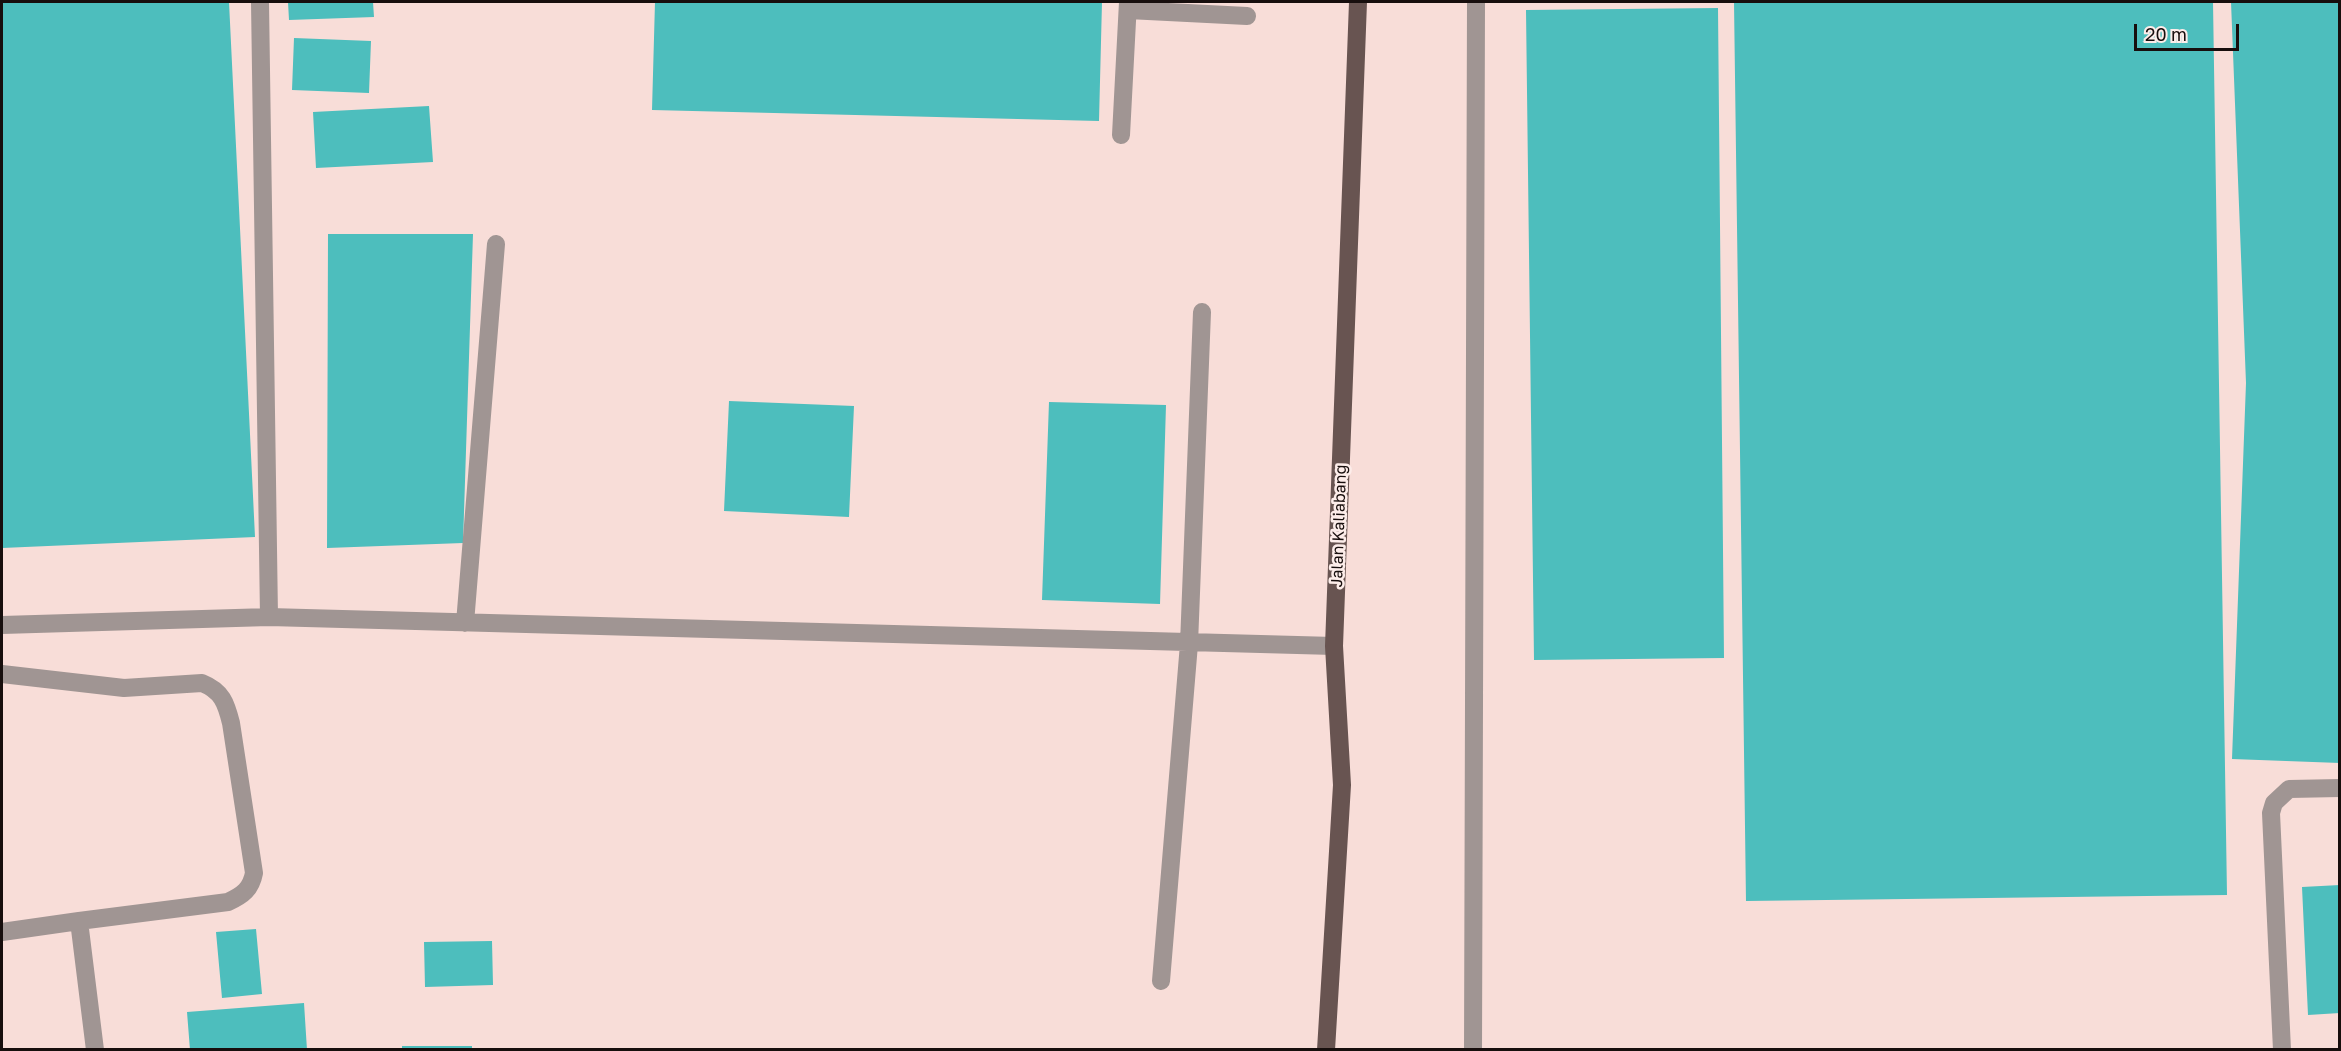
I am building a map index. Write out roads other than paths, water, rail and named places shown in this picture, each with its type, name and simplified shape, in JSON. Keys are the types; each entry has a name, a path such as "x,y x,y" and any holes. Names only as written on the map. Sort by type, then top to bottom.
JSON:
{"main road":[{"name":"Jalan Kaliabang","path":"1326,1050 1342,785 1334,646 1358,2"}],"lane":[{"path":"260,2 268,617"},
{"path":"1473,1050 1476,2"},
{"path":"1121,135 1128,6 1247,16"},
{"path":"465,623 496,244"},
{"path":"1161,981 1189,644 1202,312"},
{"path":"2,625 268,617 1189,644 1334,646"},
{"path":"2,674 124,688 202,683 213,688 224,699 231,723 254,873 252,884 246,892 228,902 2,932"},
{"path":"2282,1050 2271,813 2274,802 2289,789 2340,788"},
{"path":"78,921 95,1050"}]}
